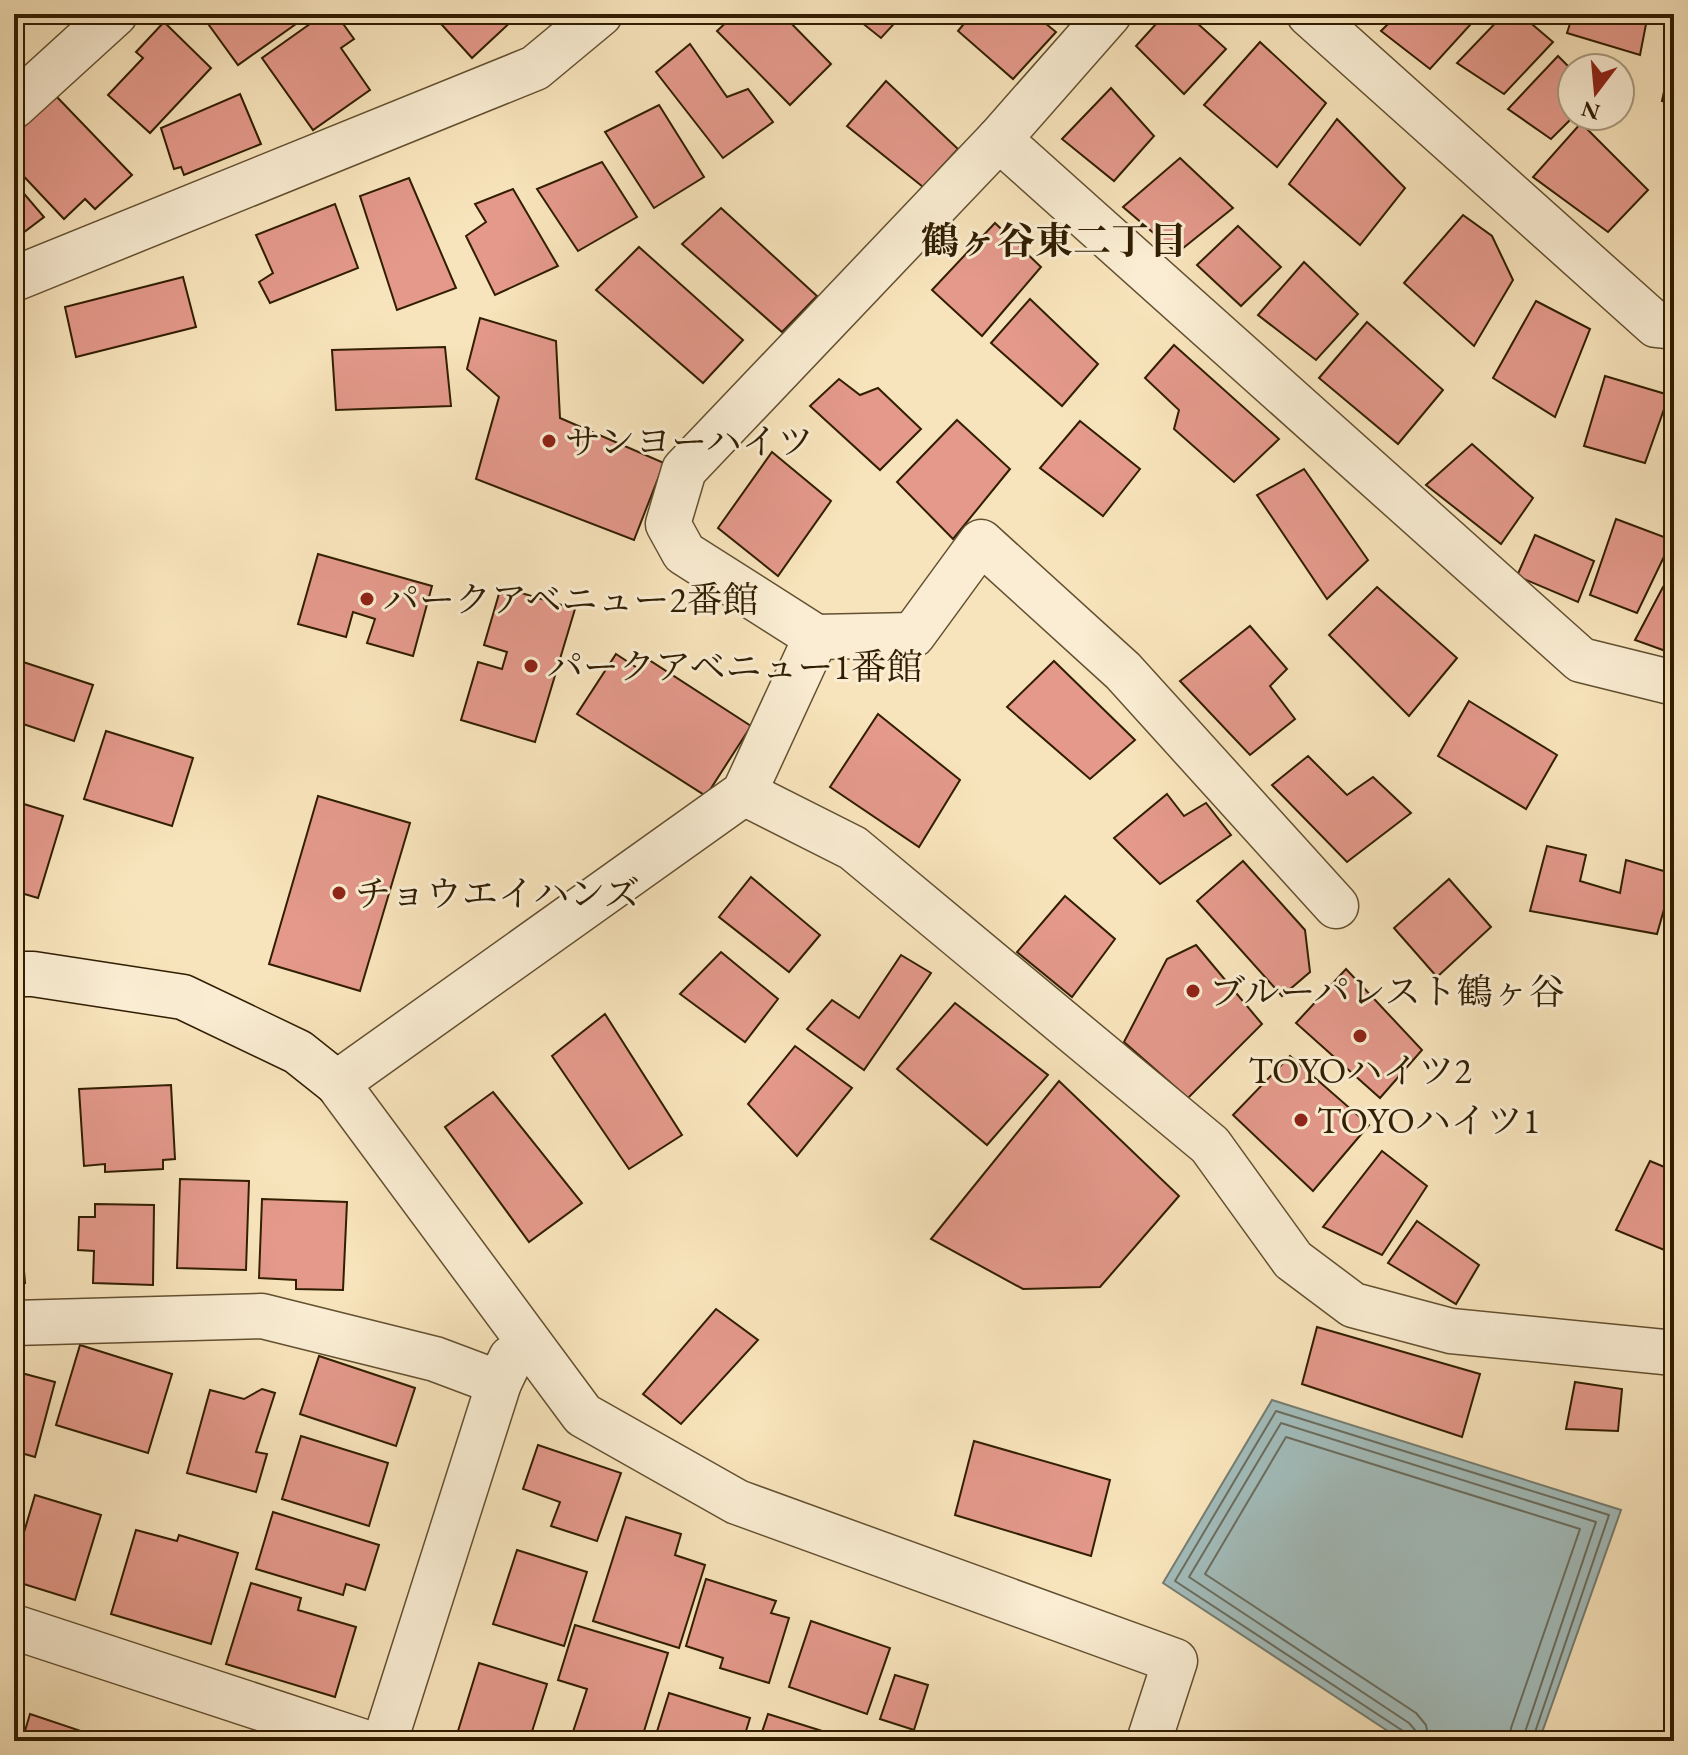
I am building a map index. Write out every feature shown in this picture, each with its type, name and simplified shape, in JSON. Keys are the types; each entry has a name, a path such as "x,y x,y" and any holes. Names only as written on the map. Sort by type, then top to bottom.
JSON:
{"street":[{"path":"14,106 115,14"},
{"path":"14,279 535,68 600,14"},
{"path":"1109,14 999,139 684,470 668,524 684,553 816,637 913,635 981,542 1123,671 1336,906"},
{"path":"1309,14 1656,325 1674,327"},
{"path":"999,139 1581,660 1674,683"},
{"path":"337,1083 744,793 816,637"},
{"path":"744,793 853,848 1210,1145 1293,1260 1353,1305 1451,1331 1674,1353"},
{"path":"14,974 33,974 183,997 298,1052 337,1083 583,1415 737,1502 1175,1661 1149,1741"},
{"path":"14,1323 262,1316 435,1359 499,1383"},
{"path":"385,1741 499,1383 522,1334"},
{"path":"14,1627 361,1741"}],"water":[{"path":"1272,1400 1621,1510 1539,1741 1403,1741 1163,1583"}],"building":[{"path":"216,14 310,14 238,65 206,21"},
{"path":"324,14 336,14 354,39 341,48 370,90 313,130 262,58"},
{"path":"432,14 515,14 517,16 472,58"},
{"path":"541,14 568,14 553,26"},
{"path":"735,14 782,14 831,64 790,105 717,31"},
{"path":"851,14 903,14 881,38"},
{"path":"972,14 1034,14 1056,32 1013,79 958,31"},
{"path":"1165,14 1187,14 1226,49 1184,94 1136,46"},
{"path":"1398,14 1480,14 1430,69 1381,31"},
{"path":"1504,14 1520,14 1553,42 1504,94 1457,63"},
{"path":"1573,14 1648,14 1640,55 1567,33"},
{"path":"164,22 211,68 150,133 108,95 143,58 136,52"},
{"path":"1260,42 1326,103 1277,167 1204,105"},
{"path":"690,44 727,97 748,89 773,122 723,158 656,72"},
{"path":"1674,45 1674,104 1662,101"},
{"path":"1556,58 1558,132 1551,139 1508,109"},
{"path":"886,81 958,149 923,187 847,126"},
{"path":"1111,88 1154,136 1114,181 1062,139"},
{"path":"240,94 261,144 184,175 181,167 174,169 161,128"},
{"path":"56,96 132,175 95,209 85,199 64,219 14,166 14,136"},
{"path":"659,105 704,177 654,208 605,132"},
{"path":"1337,119 1405,188 1360,245 1289,184"},
{"path":"1573,132 1590,132 1648,190 1608,232 1533,177"},
{"path":"1180,158 1233,208 1177,253 1123,207"},
{"path":"602,162 637,217 578,251 537,189"},
{"path":"409,178 456,288 397,310 360,196"},
{"path":"14,182 44,217 15,239 14,237"},
{"path":"513,189 558,266 495,295 466,236 486,222 475,204"},
{"path":"335,204 358,268 270,303 259,282 273,273 256,235"},
{"path":"721,208 817,296 782,332 682,244"},
{"path":"1463,215 1492,236 1513,280 1474,346 1404,283"},
{"path":"995,223 1041,267 982,336 932,290"},
{"path":"1238,226 1281,267 1241,306 1197,265"},
{"path":"639,247 743,340 703,383 596,290"},
{"path":"1304,262 1358,314 1316,360 1258,315"},
{"path":"183,277 196,327 76,357 65,307"},
{"path":"1030,299 1098,364 1062,406 991,343"},
{"path":"1536,301 1590,329 1555,417 1493,378"},
{"name":"サンヨーハイツ","path":"480,318 556,341 560,418 664,463 634,540 476,479 499,397 467,369"},
{"path":"1367,322 1443,390 1398,444 1319,378"},
{"path":"1174,345 1279,439 1234,482 1174,429 1179,410 1145,378"},
{"path":"445,347 451,406 336,410 332,350"},
{"path":"1605,376 1669,395 1645,463 1584,446"},
{"path":"839,379 860,395 878,388 921,429 880,470 810,406"},
{"path":"957,420 1010,469 953,539 897,482"},
{"path":"1080,421 1140,469 1103,516 1040,468"},
{"path":"1472,444 1533,498 1501,544 1426,485"},
{"path":"772,452 831,501 778,576 718,528"},
{"path":"1304,469 1368,560 1327,599 1257,495"},
{"path":"1616,519 1672,540 1637,613 1590,595"},
{"path":"1535,535 1594,561 1578,602 1517,576"},
{"name":"パークアベニュー2番館","path":"318,554 432,586 413,656 367,643 375,619 353,612 346,637 298,624"},
{"name":"パークアベニュー1番館","path":"501,587 575,609 535,742 461,720 478,662 502,669 507,652 484,645"},
{"path":"1377,587 1457,658 1409,716 1329,635"},
{"path":"1663,587 1674,592 1674,654 1635,640"},
{"path":"1250,626 1287,669 1270,686 1295,719 1250,755 1180,681"},
{"path":"616,654 642,671 649,660 751,726 706,796 577,714"},
{"path":"14,659 93,685 74,741 14,721"},
{"path":"1054,661 1135,740 1090,779 1007,707"},
{"path":"1469,701 1557,755 1526,809 1438,756"},
{"path":"878,714 960,780 919,847 830,787"},
{"path":"106,731 193,758 172,826 84,799"},
{"path":"1308,756 1347,795 1373,777 1411,813 1347,862 1272,785"},
{"path":"1167,794 1184,816 1206,803 1231,835 1160,884 1114,838"},
{"name":"チョウエイハンズ","path":"318,796 410,823 360,991 269,964"},
{"path":"14,801 63,816 38,898 14,891"},
{"path":"1547,846 1586,855 1580,881 1620,893 1626,860 1674,874 1657,934 1530,911"},
{"path":"1243,861 1305,930 1310,972 1282,996 1197,901"},
{"path":"751,877 820,935 789,972 719,917"},
{"path":"1449,879 1491,927 1437,977 1394,928"},
{"path":"1065,896 1115,939 1072,997 1017,952"},
{"name":"ブルーパレスト鶴ヶ谷","path":"1196,945 1262,1024 1188,1098 1124,1042 1167,959"},
{"path":"721,952 778,999 745,1042 680,994"},
{"path":"901,955 931,973 864,1070 807,1029 832,1000 859,1018"},
{"name":"TOYOハイツ2","path":"1346,969 1422,1050 1380,1098 1296,1023"},
{"path":"955,1003 1048,1075 987,1145 897,1069"},
{"path":"605,1014 682,1135 629,1169 552,1056"},
{"path":"795,1046 852,1088 797,1156 748,1104"},
{"name":"TOYOハイツ1","path":"1290,1056 1369,1125 1313,1191 1233,1115"},
{"path":"1059,1081 1179,1196 1100,1287 1023,1289 931,1239"},
{"path":"171,1085 175,1159 163,1160 163,1169 105,1172 105,1164 84,1166 79,1089"},
{"path":"493,1092 582,1203 529,1242 445,1127"},
{"path":"1382,1151 1427,1186 1382,1255 1323,1227"},
{"path":"1650,1161 1674,1171 1674,1254 1616,1230"},
{"path":"180,1179 249,1181 246,1270 177,1268"},
{"path":"262,1199 347,1202 343,1290 296,1289 296,1280 259,1278"},
{"path":"95,1204 154,1205 153,1285 93,1283 94,1251 78,1250 79,1217 95,1217"},
{"path":"14,1211 19,1211 25,1283 14,1284"},
{"path":"1417,1221 1479,1265 1456,1304 1388,1263"},
{"path":"716,1309 758,1340 681,1424 643,1394"},
{"path":"1317,1327 1480,1374 1462,1437 1302,1384"},
{"path":"80,1345 172,1374 148,1453 56,1425"},
{"path":"319,1356 415,1388 396,1446 300,1414"},
{"path":"14,1371 55,1382 35,1457 14,1451"},
{"path":"1575,1382 1622,1389 1618,1431 1566,1429"},
{"path":"262,1389 275,1393 256,1452 267,1454 256,1492 187,1473 210,1390 244,1399"},
{"path":"301,1436 388,1463 369,1526 282,1499"},
{"path":"974,1441 1110,1480 1091,1556 955,1515"},
{"path":"538,1445 621,1473 597,1541 551,1526 560,1502 523,1489"},
{"path":"35,1495 101,1515 75,1600 14,1581 14,1566"},
{"path":"273,1512 379,1545 365,1590 346,1584 343,1595 256,1569"},
{"path":"626,1517 681,1534 675,1555 705,1565 679,1648 593,1621"},
{"path":"136,1530 177,1541 179,1535 238,1553 211,1644 111,1614"},
{"path":"517,1550 587,1572 564,1646 493,1624"},
{"path":"706,1579 776,1601 771,1613 789,1618 769,1683 720,1668 723,1658 686,1646"},
{"path":"251,1583 301,1598 298,1610 356,1627 335,1697 226,1664"},
{"path":"811,1621 890,1648 867,1714 789,1687"},
{"path":"575,1625 668,1653 641,1741 570,1741 587,1689 558,1680"},
{"path":"479,1663 547,1684 529,1741 488,1741 458,1731"},
{"path":"895,1675 928,1685 914,1730 880,1719"},
{"path":"669,1693 750,1718 743,1741 654,1741"},
{"path":"30,1714 90,1734 87,1741 22,1741"},
{"path":"768,1714 854,1741 759,1741"}],"place":[{"name":"サンヨーハイツ","path":"549,441"},
{"name":"パークアベニュー2番館","path":"367,599"},
{"name":"パークアベニュー1番館","path":"531,666"},
{"name":"チョウエイハンズ","path":"339,893"},
{"name":"ブルーパレスト鶴ヶ谷","path":"1193,991"},
{"name":"TOYOハイツ2","path":"1360,1036"},
{"name":"TOYOハイツ1","path":"1301,1120"}],"district":[{"name":"鶴ヶ谷東二丁目","path":"1054,241"}]}
